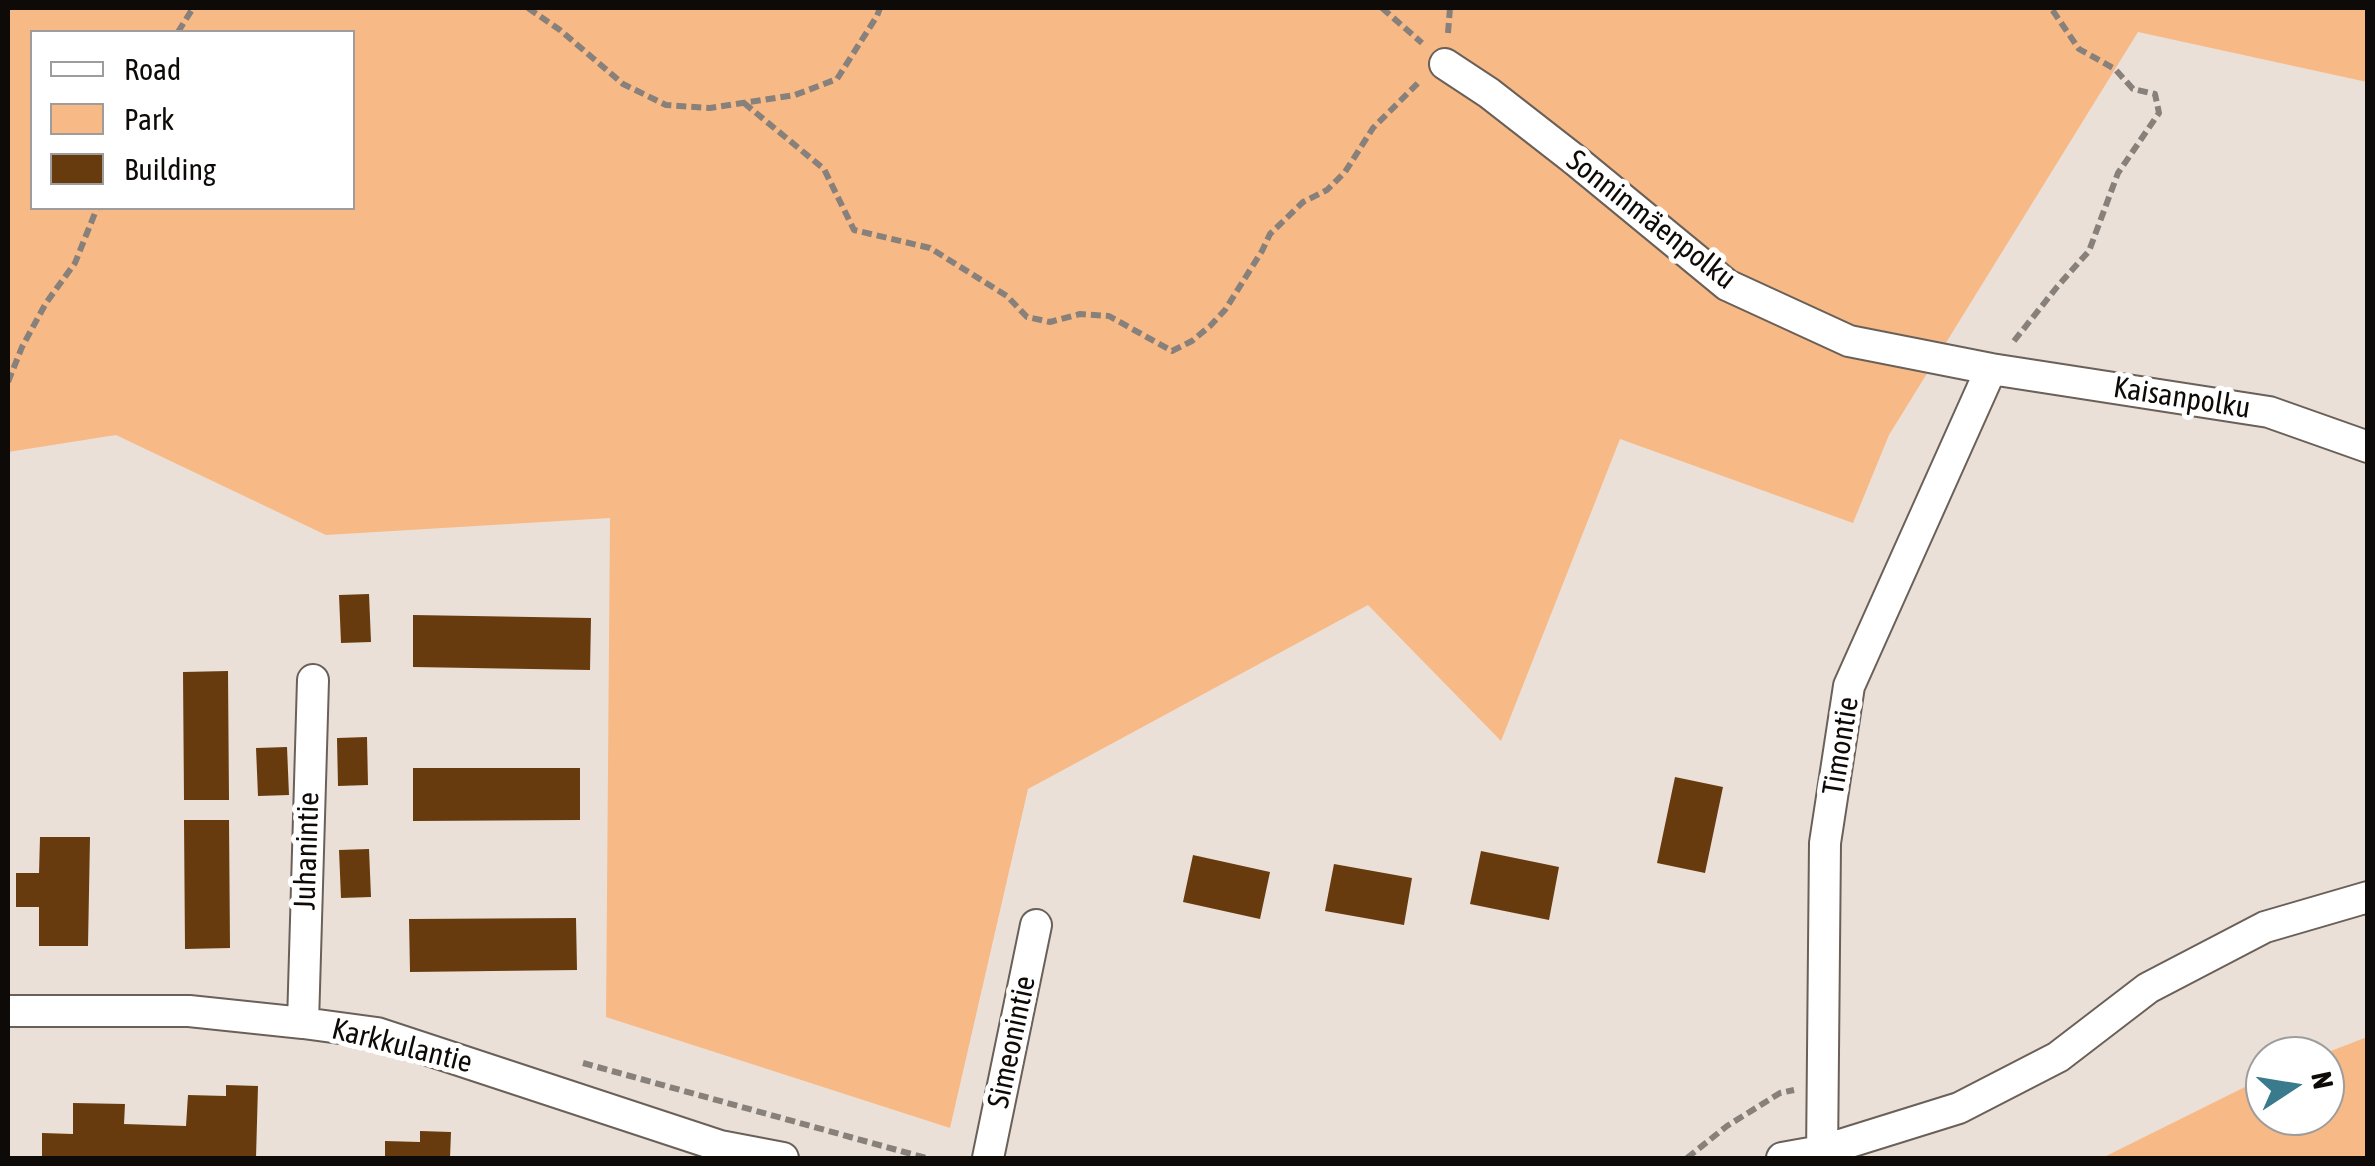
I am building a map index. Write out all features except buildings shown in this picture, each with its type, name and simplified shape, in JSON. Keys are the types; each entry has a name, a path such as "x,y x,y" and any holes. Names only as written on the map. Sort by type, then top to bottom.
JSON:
{"street":[{"name":"Sonninmäenpolku","path":"1445,64 1575,160 1727,285 1849,341 1991,370"},
{"name":"Kaisanpolku","path":"1991,370 2270,412 2368,447"},
{"name":"Timontie","path":"1822,1155 1825,843 1849,686 1991,370"},
{"name":"Juhanintie","path":"302,1023 313,680"},
{"path":"1782,1158 1822,1155 1958,1108 2058,1057 2148,988 2265,927 2368,897"},
{"name":"Simeonintie","path":"988,1158 1036,925"},
{"name":"Karkkulantie","path":"8,1011 190,1012 377,1034 720,1152 783,1158"}],"path":[{"path":"179,30 193,8"},
{"path":"528,8 623,84 666,106 710,108 795,95 837,79 880,8"},
{"path":"744,103 824,169 854,230 930,248 1008,296 1027,317 1050,322 1080,314 1109,316 1172,351 1210,326 1225,310 1270,234 1304,202 1328,190 1345,172 1373,128 1419,82 1445,64 1382,8"},
{"path":"1991,370 2089,251 2118,173 2159,113 2154,94 2132,89 2116,69 2079,49 2051,8"},
{"path":"8,382 46,303 75,263 95,210"},
{"path":"1687,1158 1727,1126 1780,1093 1822,1083"}],"green space":[{"path":"8,8 2367,8 2367,82 2138,32 1889,435 1853,523 1620,439 1501,741 1368,605 1028,789 950,1128 606,1017 610,518 326,535 116,435 8,452"},
{"path":"2367,1037 2367,1158 2102,1158 2245,1087 2245,1136 2345,1136 2345,1046"}]}
